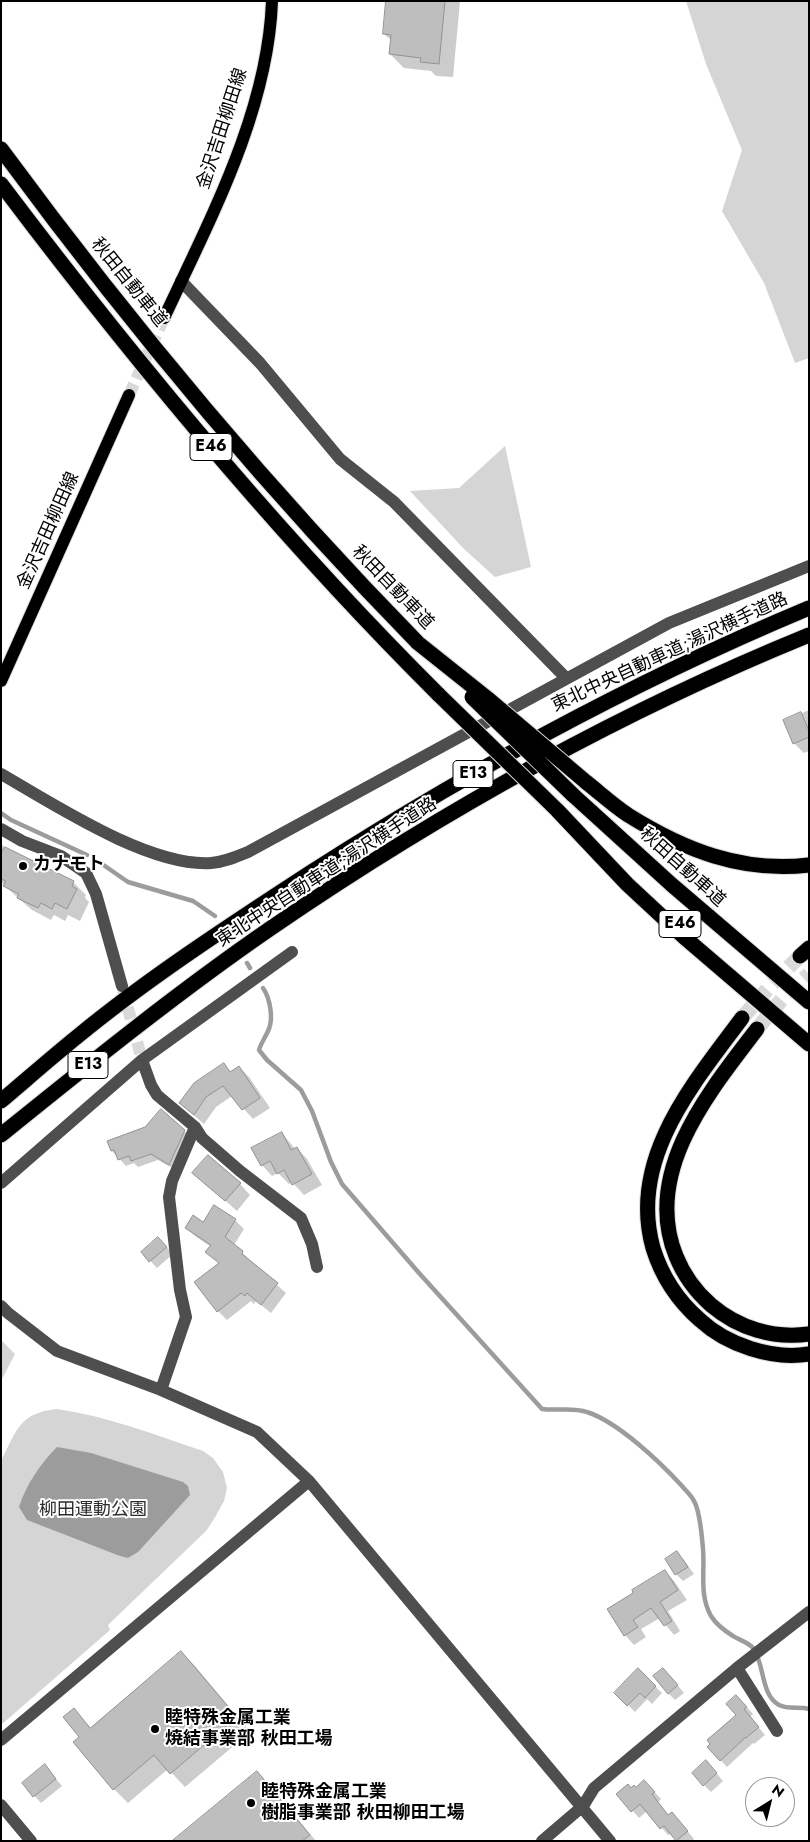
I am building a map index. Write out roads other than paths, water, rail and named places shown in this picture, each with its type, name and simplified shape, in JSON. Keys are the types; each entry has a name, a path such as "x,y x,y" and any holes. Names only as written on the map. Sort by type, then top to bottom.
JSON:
{"highway":[{"name":"秋田自動車道","path":"1,149 75,248 145,336 224,430 363,586 418,643 573,795 672,885 809,1002"},
{"name":"E46","path":"1,184 124,342 209,445 297,546 401,657 557,810 660,907 766,998 809,1032"},
{"name":"東北中央自動車道;湯沢横手道路","path":"1,1101 79,1035 158,975 340,853 444,790 540,736 742,636 809,608"},
{"name":"東北中央自動車道;湯沢横手道路","path":"1,1135 98,1056 176,997 270,929 358,871 467,805 567,749 751,658 809,635"},
{"path":"418,643 487,698 586,782 627,814 665,836 731,862 766,867 809,865"},
{"path":"557,810 634,891 692,944 809,1044"},
{"path":"742,1018 691,1088 672,1120 658,1150 648,1189 649,1234 657,1261 671,1289 689,1310 709,1328 732,1341 756,1350 781,1354 809,1354"},
{"path":"757,1029 717,1084 688,1130 675,1160 668,1189 666,1217 671,1244 682,1272 699,1295 722,1315 747,1327 771,1334 798,1336 809,1334"}],"main road":[{"name":"金沢吉田柳田線","path":"164,318 232,172 256,99 271,25 272,1"},
{"name":"金沢吉田柳田線","path":"1,681 129,395"}],"street":[{"path":"181,281 260,363 340,459 394,502 566,678"},
{"path":"1,774 93,826 142,849 170,859 192,862 212,863 229,859 248,852 669,623 809,566"},
{"path":"1,829 22,841 61,856 86,873 96,894 122,986"},
{"path":"1,1183 142,1060 292,952"},
{"path":"142,1060 150,1085 158,1095 196,1127 202,1138 301,1218 312,1244 317,1268"},
{"path":"161,1390 186,1317 180,1290 170,1197 172,1181 196,1127"},
{"path":"1,1306 57,1351 161,1390 257,1432 309,1481 610,1841"},
{"path":"1,1740 309,1481"},
{"path":"542,1841 582,1806 594,1788 737,1668 809,1612"},
{"path":"737,1668 777,1731"},
{"path":"1,1805 31,1841"}],"waterway":[{"path":"1,813 11,820 87,855"},
{"path":"102,864 128,882 193,901 215,916"},
{"path":"247,963 250,968"},
{"path":"263,988 269,1003 271,1021 259,1050 267,1060 301,1090 312,1111 331,1162 342,1184 419,1273 542,1409 587,1412 612,1424 638,1444 688,1493 696,1505 699,1517 703,1549 704,1592 707,1608 711,1616 724,1630 753,1648 769,1694 773,1700 779,1705 790,1708 809,1709"}],"tunnel":[{"path":"129,395 164,318"},
{"path":"742,1018 800,956"},
{"path":"757,1029 783,998 809,974"},
{"path":"123,990 142,1060"}],"place":[{"name":"カナモト","path":"23,866"},
{"name":"睦特殊金属工業 焼結事業部 秋田工場","path":"155,1729"},
{"name":"睦特殊金属工業 樹脂事業部 秋田柳田工場","path":"251,1803"}],"park label":[{"name":"柳田運動公園","path":"93,1511"}]}
